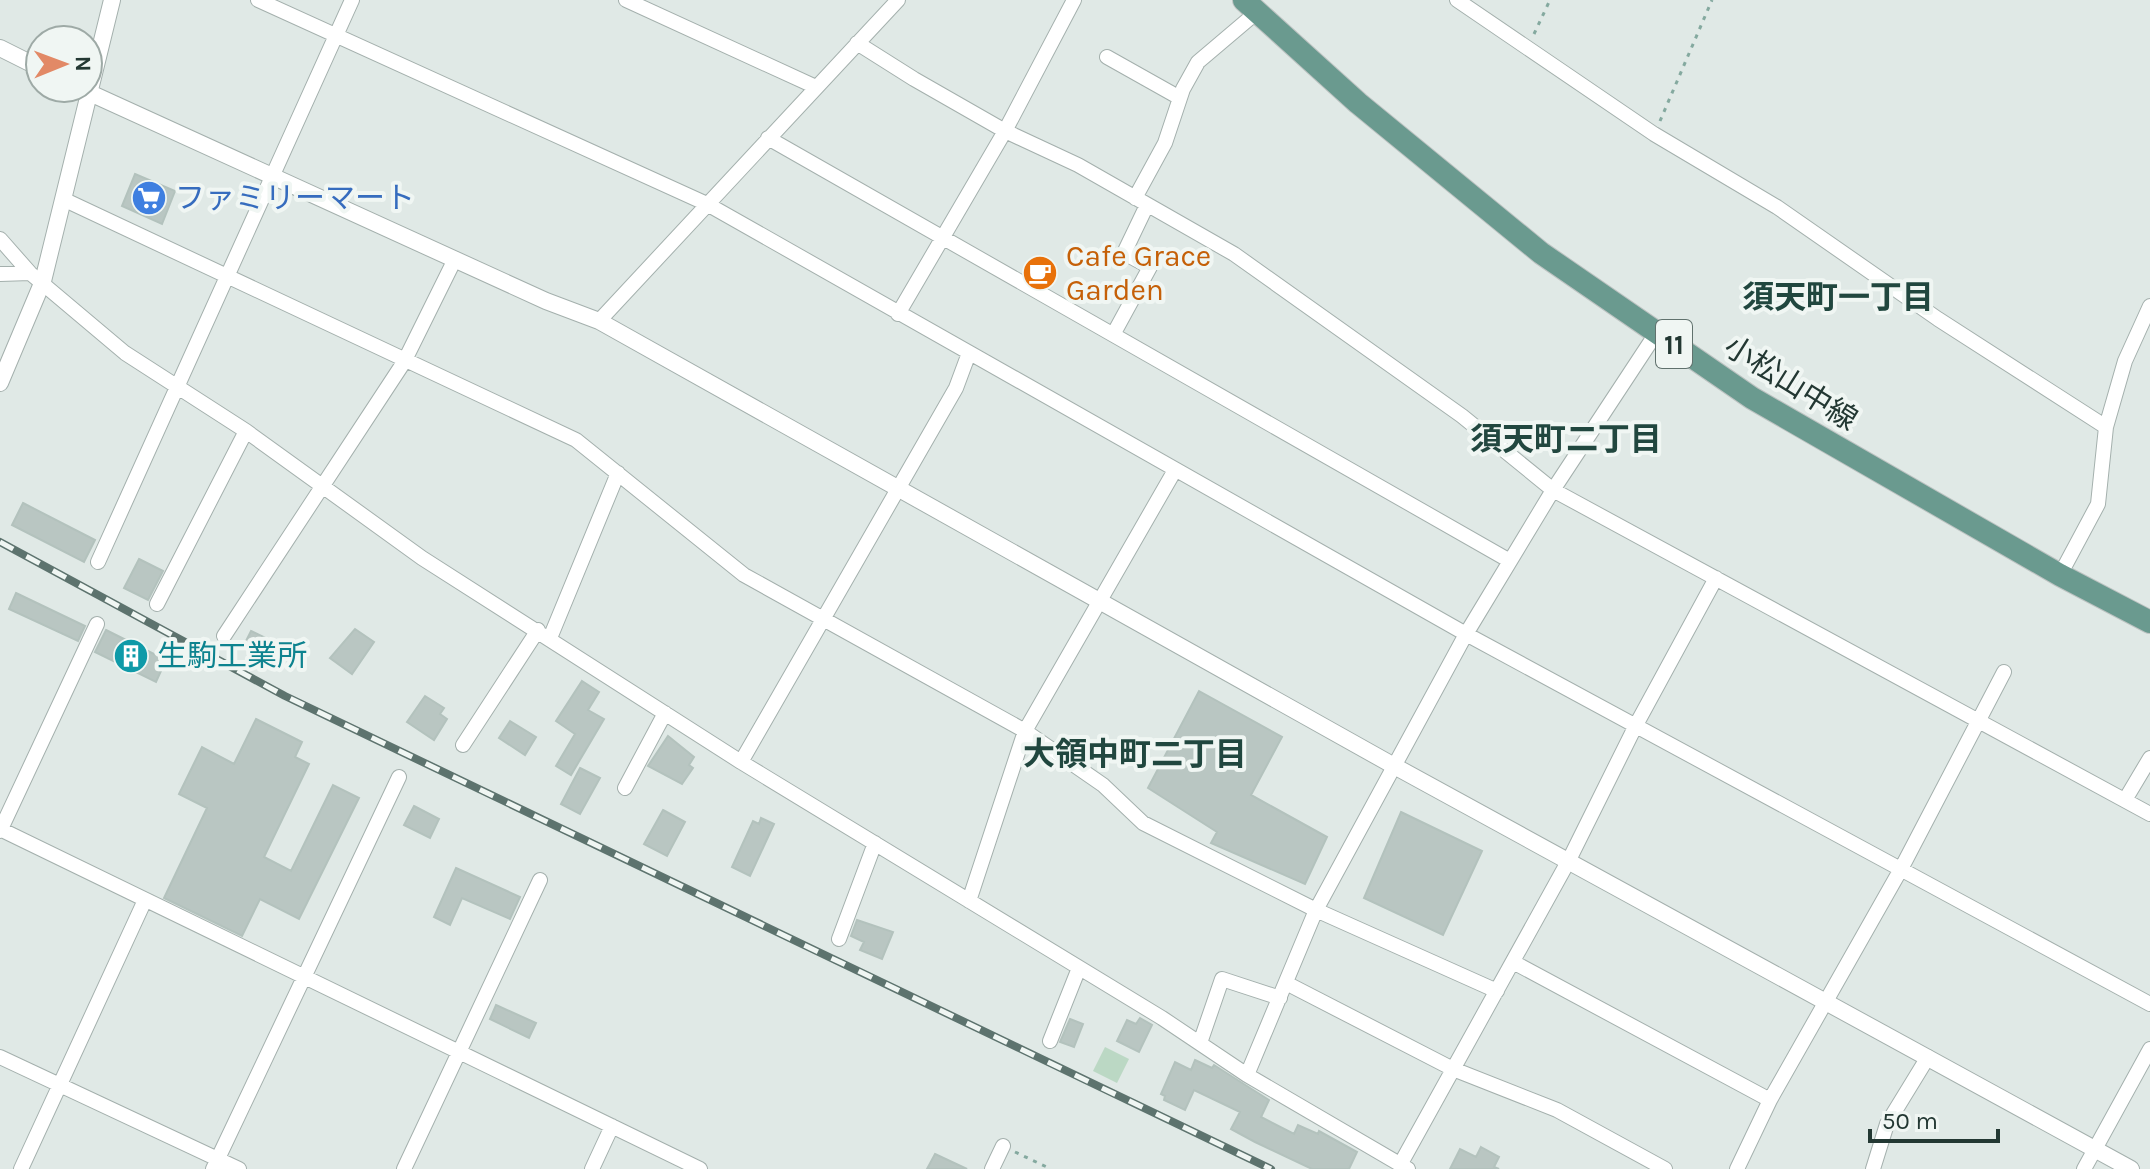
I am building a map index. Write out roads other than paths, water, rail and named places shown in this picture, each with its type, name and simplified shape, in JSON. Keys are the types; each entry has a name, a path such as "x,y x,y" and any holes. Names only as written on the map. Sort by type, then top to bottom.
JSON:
{"main road":[{"name":"小松山中線","path":"1250,6 1358,103 1541,253 1752,398 2060,575 2150,622"}],"street":[{"path":"104,26 112,0"},
{"path":"258,0 707,204 1466,634 2150,1004"},
{"path":"98,562 352,0"},
{"path":"626,0 816,87"},
{"path":"599,321 898,0"},
{"path":"898,314 1005,131 1074,0"},
{"path":"1457,0 1654,134 1777,207 1938,319 2106,427"},
{"path":"1114,333 1150,267 1124,253 1180,98 1198,62 1250,6"},
{"path":"857,43 1005,131 1234,254 1462,416 1553,490 2150,814"},
{"path":"0,48 24,60"},
{"path":"1107,57 1180,98"},
{"path":"104,99 599,321 1396,767 2131,1169"},
{"path":"0,383 65,200 82,104"},
{"path":"768,138 1510,561"},
{"path":"65,200 404,362 576,440 744,575 1025,731 1103,785 1143,823 1316,910 1497,991"},
{"path":"0,239 37,277 125,353 246,431 422,558 741,762 1079,968 1247,1075 1404,1167 1453,1069 1569,860 1636,725 1716,578"},
{"path":"224,636 404,362 455,259"},
{"path":"0,274 37,277"},
{"path":"2060,575 2098,504 2106,427 2125,361 2150,306"},
{"path":"1247,1075 1316,910 1466,634 1553,490 1657,332"},
{"path":"741,762 956,388 969,353"},
{"path":"157,604 246,431"},
{"path":"969,901 1025,731 1175,470"},
{"path":"463,745 544,634 618,473"},
{"path":"97,624 0,830 700,1169"},
{"path":"1737,1169 1770,1100 1901,869 2004,672"},
{"path":"625,788 665,713"},
{"path":"2125,800 2150,758"},
{"path":"216,1164 399,777"},
{"path":"839,939 875,843"},
{"path":"404,1169 540,880"},
{"path":"21,1169 62,1087 145,900"},
{"path":"1513,962 1770,1100"},
{"path":"1050,1041 1079,968"},
{"path":"1200,1043 1222,979 1280,998"},
{"path":"1286,983 1453,1069 1557,1110 1665,1169"},
{"path":"2084,1169 2150,1049"},
{"path":"0,1057 216,1164 239,1169"},
{"path":"1873,1169 1887,1124 1928,1057"},
{"path":"592,1169 612,1126"},
{"path":"992,1169 1003,1146"}],"railway":[{"path":"0,542 285,696 1271,1169"}],"place":[{"name":"ファミリーマート","path":"149,198"},
{"name":"Cafe Grace Garden","path":"1040,273"},
{"name":"生駒工業所","path":"131,656"}],"district":[{"name":"須天町一丁目","path":"1838,297"},
{"name":"須天町二丁目","path":"1566,439"},
{"name":"大領中町二丁目","path":"1135,754"}]}
